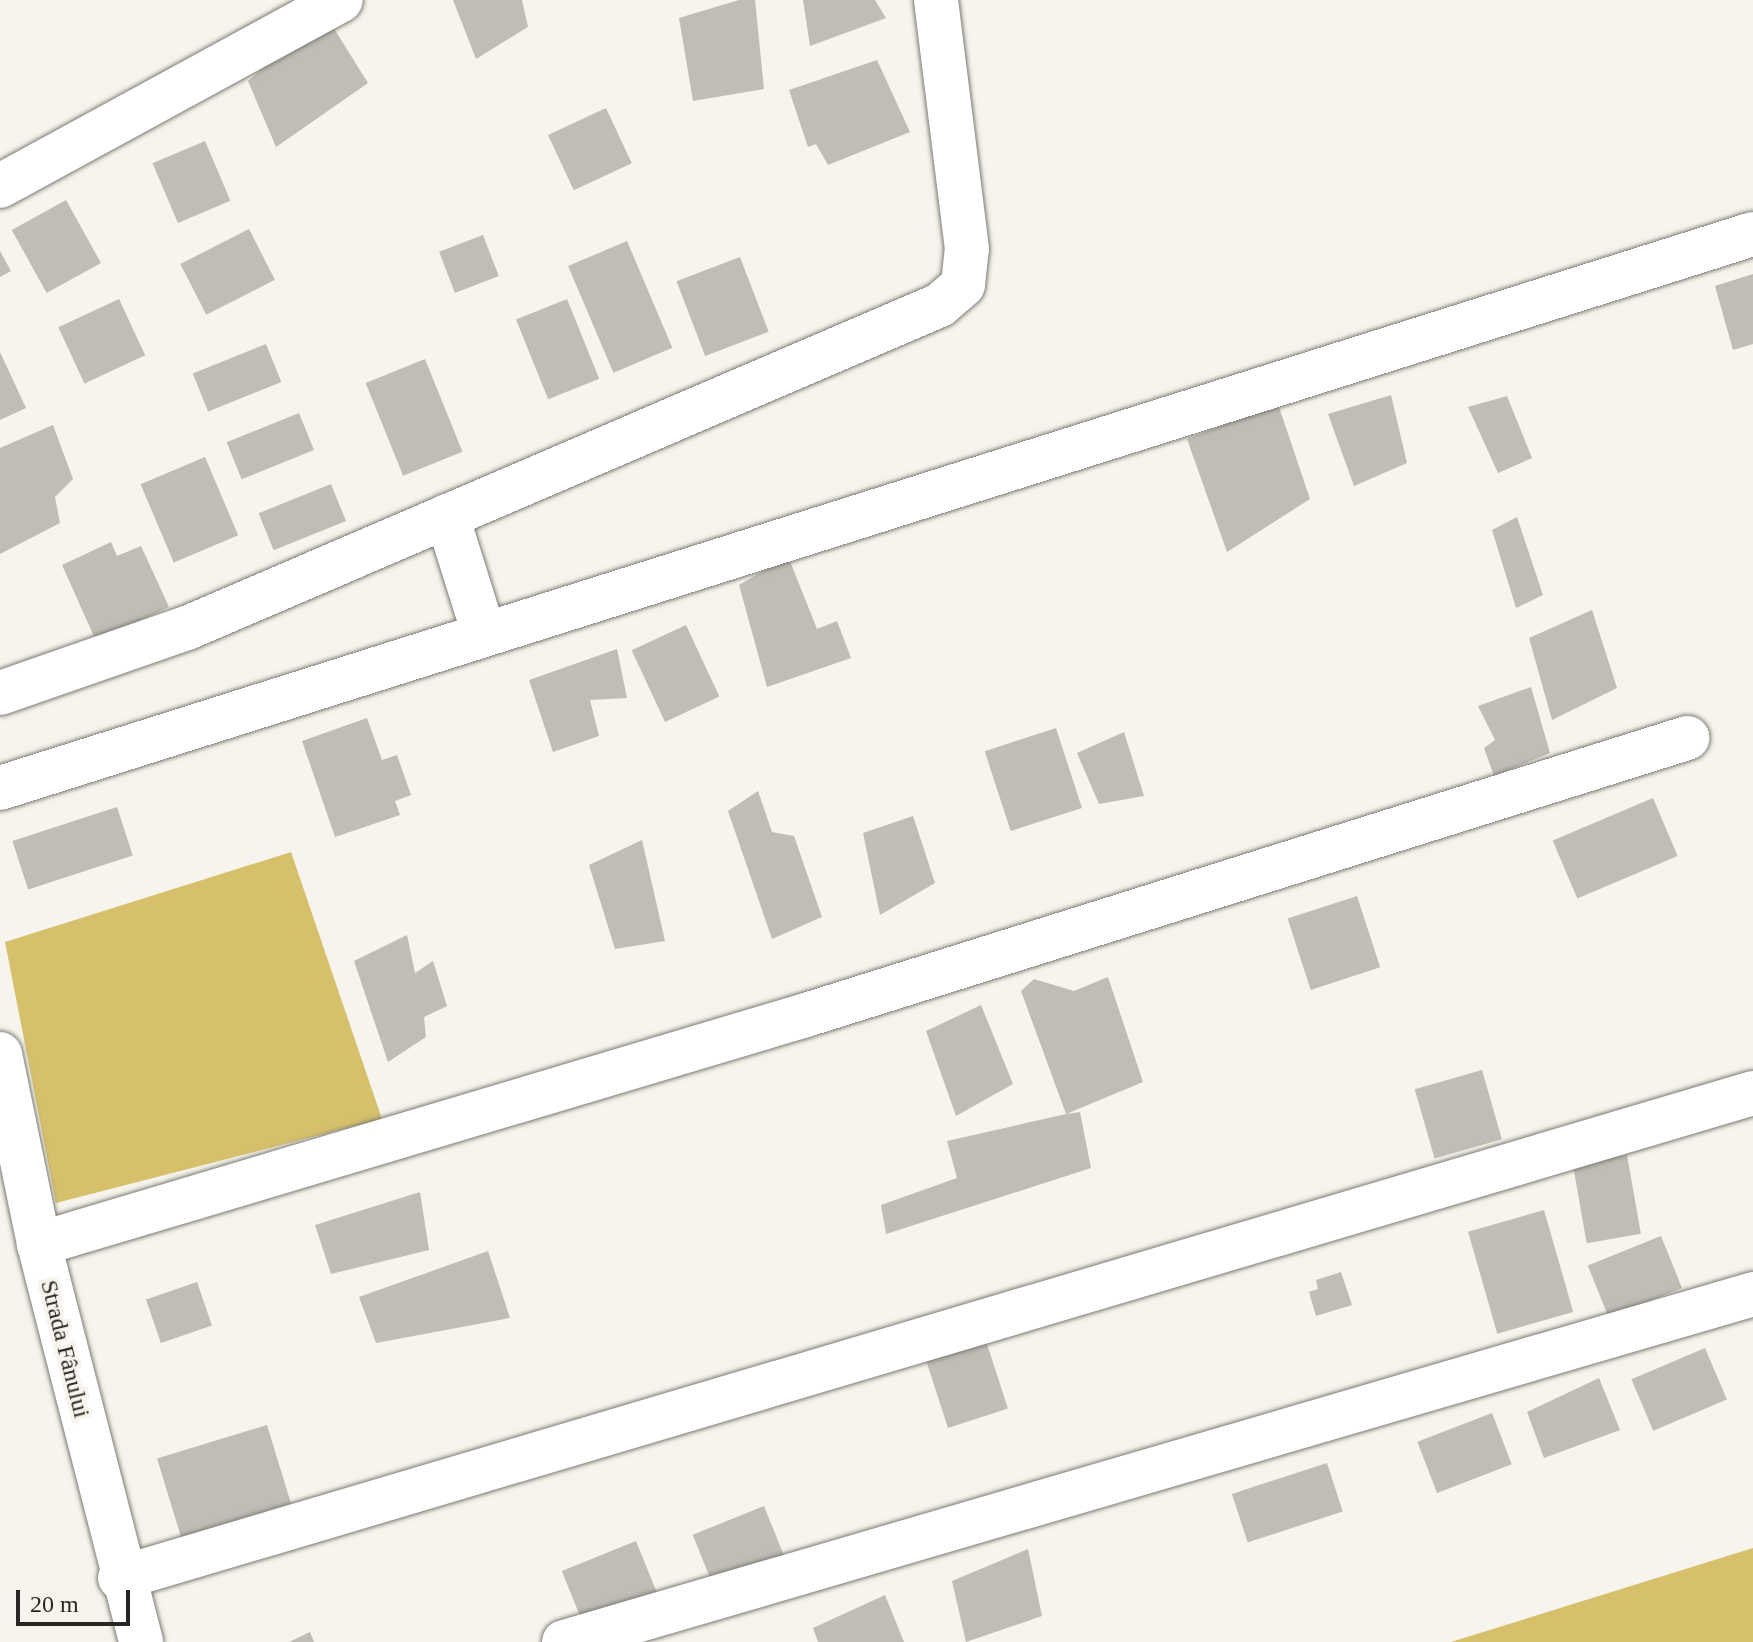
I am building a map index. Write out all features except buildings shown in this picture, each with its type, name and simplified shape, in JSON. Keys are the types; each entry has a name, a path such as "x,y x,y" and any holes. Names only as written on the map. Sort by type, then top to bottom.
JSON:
{"street":[{"path":"0,186 341,0"},
{"path":"0,693 187,628 926,311 963,285 967,249 936,0"},
{"path":"0,788 483,631 1753,234"},
{"path":"447,516 483,631"},
{"path":"39,1244 806,1015 1687,738"},
{"name":"Strada Fânului","path":"0,1054 39,1244 120,1578 141,1642"},
{"path":"120,1578 1753,1093"},
{"path":"564,1642 1753,1294"}],"shaded area":[{"path":"291,852 382,1119 56,1203 5,942"},
{"path":"1753,1548 1753,1642 1451,1642"}]}
